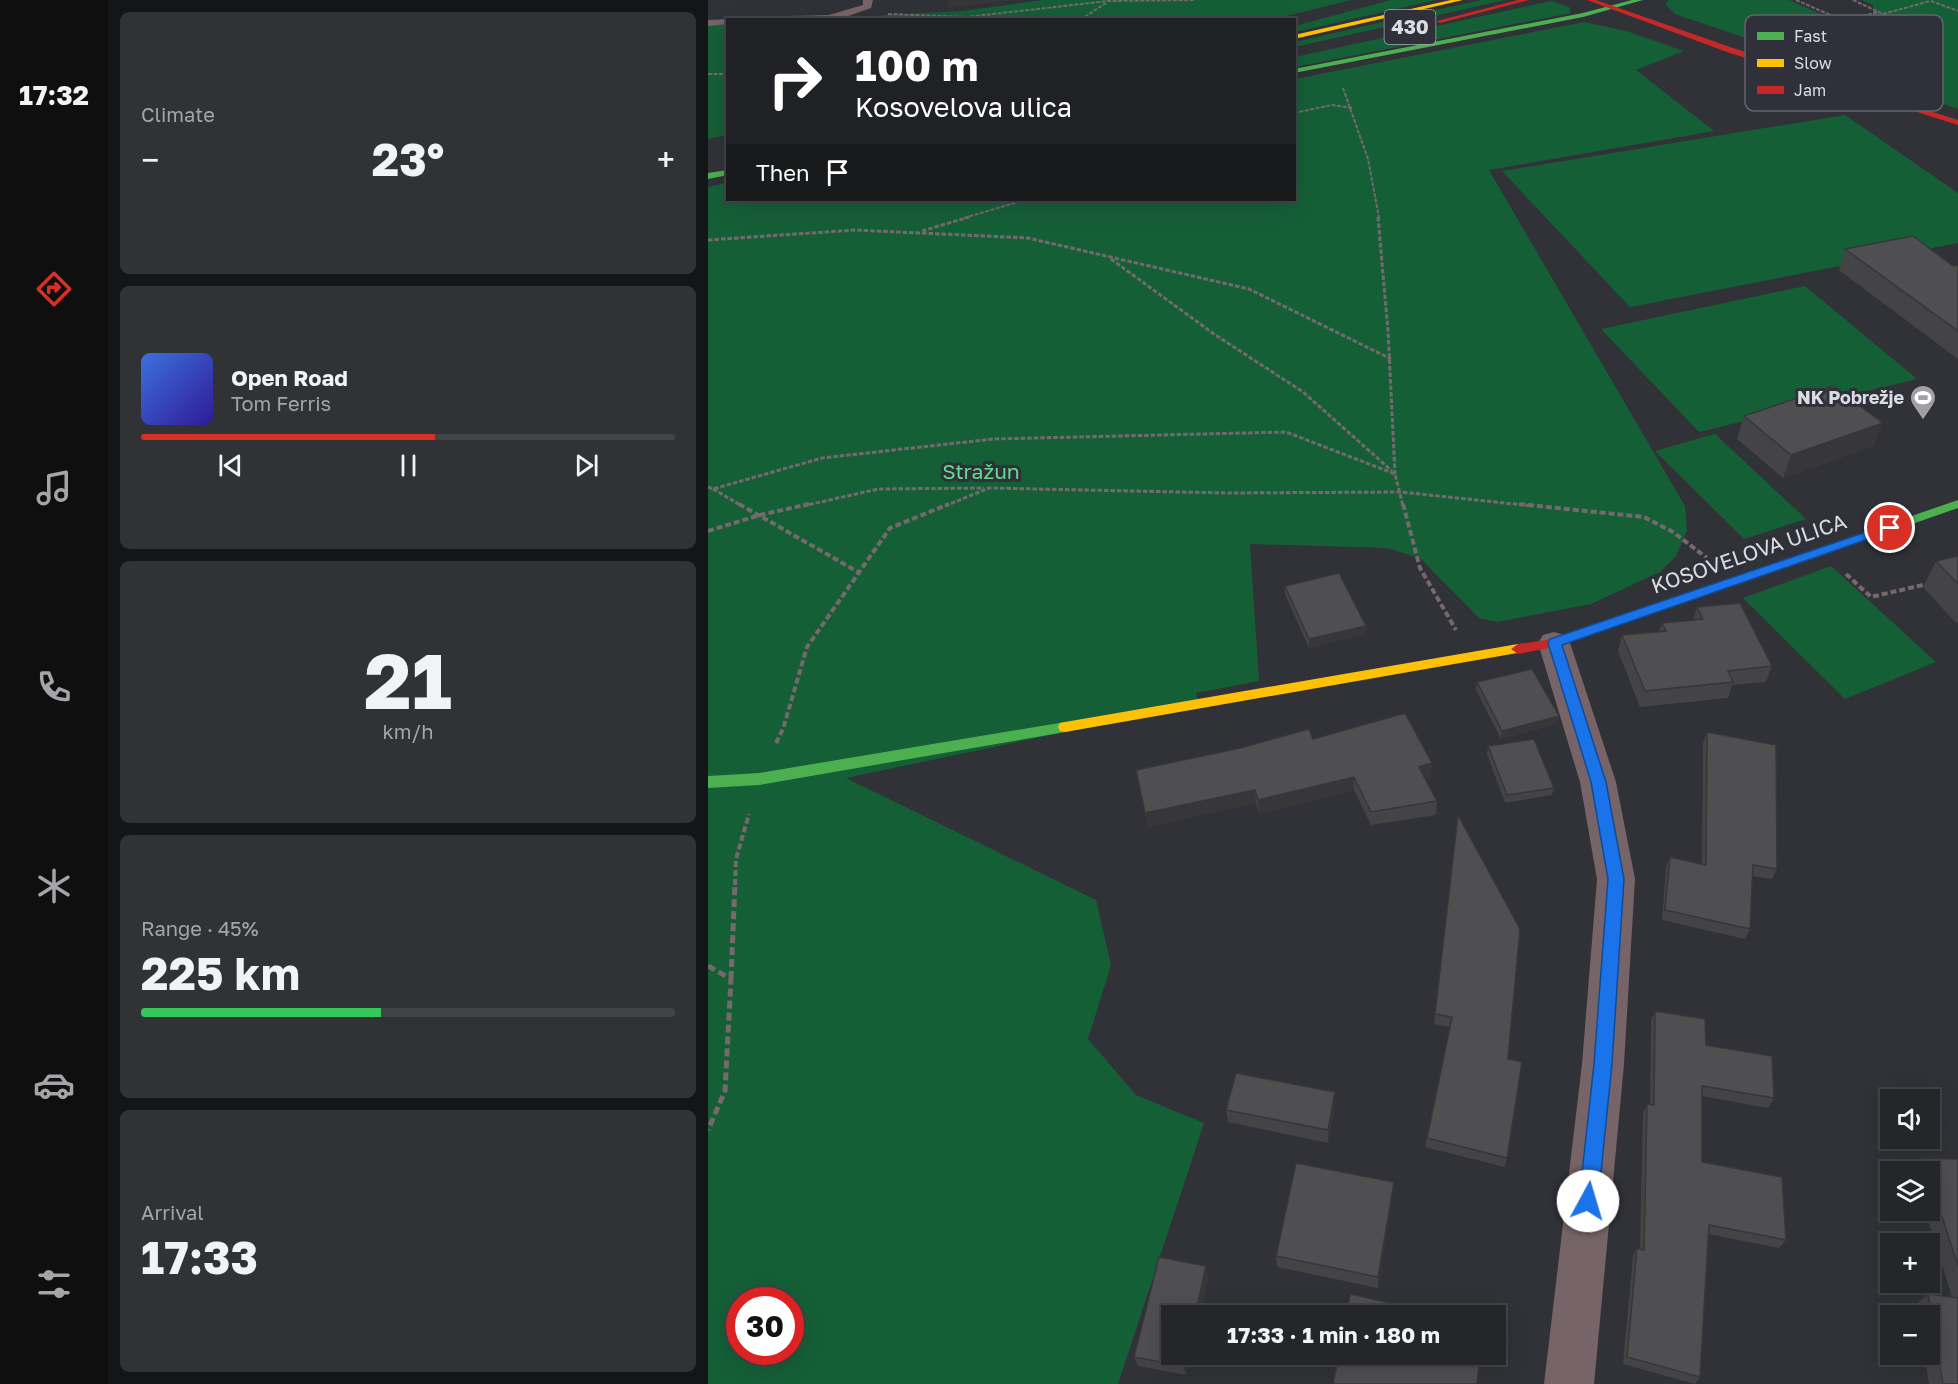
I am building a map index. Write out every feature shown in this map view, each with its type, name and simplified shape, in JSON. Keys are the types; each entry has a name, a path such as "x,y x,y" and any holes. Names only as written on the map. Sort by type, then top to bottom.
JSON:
{"main road":[{"name":"430","path":"1296,37 1460,0"},
{"name":"430","path":"1422,24 1526,0"},
{"path":"1296,71 1613,9 1640,0"},
{"path":"1592,1 1745,55"},
{"path":"1921,111 1958,123"},
{"path":"708,176 726,172"},
{"name":"KOSOVELOVA ULICA","path":"708,782 759,779 1554,643 1958,504"}],"street":[{"path":"1554,643 1598,782 1616,879 1603,1064 1569,1384"}],"lane":[{"path":"796,18 855,13 868,6 868,0"},
{"path":"708,23 726,21"}],"path":[{"path":"855,13 966,17 1108,1 1195,0"},
{"path":"1796,0 1830,15"},
{"path":"1852,0 1883,14 1929,0 1958,11"},
{"path":"1083,18 1108,1"},
{"path":"1867,15 1878,12"},
{"path":"708,74 726,74"},
{"path":"1343,88 1360,123 1373,174 1391,359 1395,474 1420,568 1471,656"},
{"path":"1296,113 1332,105 1353,108"},
{"path":"917,233 1022,201"},
{"path":"708,240 855,230 1028,238 1249,290 1391,359"},
{"path":"1108,257 1214,334 1303,392 1395,474"},
{"path":"710,488 822,458 993,439 1263,432 1286,432 1395,474"},
{"path":"710,488 861,573"},
{"path":"708,1130 725,1091 736,859 759,779 783,729 807,647 861,573 890,528 989,488"},
{"path":"708,531 760,515 878,489 989,488 1227,493 1401,492 1644,517 1673,532 1708,558 1731,582"},
{"path":"1822,551 1871,597 1936,581"},
{"path":"708,966 731,979"}],"green space":[{"path":"1043,0 1351,0 1278,18 865,18 962,11"},
{"path":"1391,0 1436,0 1296,32 1296,26"},
{"path":"1481,0 1505,0 1296,47 1296,42"},
{"path":"1668,0 1789,0 1823,15 1745,15 1745,37 1675,14 1666,5"},
{"path":"1862,0 1958,0 1958,109 1943,104 1943,15 1874,15 1873,5"},
{"path":"1551,1 1569,7 1571,13 1296,67 1296,57"},
{"name":"Stražun","path":"1584,22 1626,31 1684,51 1636,70 1714,131 1489,170 1685,506 1687,531 1676,556 1660,572 1591,604 1497,622 1479,618 1420,558 1387,548 1250,544 1259,681 1196,693 1199,704 846,778 1096,900 1111,965 1088,1039 1136,1095 1204,1123 1118,1384 708,1384 708,187 726,183 726,201 1296,201 1296,79"},
{"path":"708,23 726,24 726,135 708,139"},
{"path":"1845,115 1958,193 1958,243 1630,307 1502,171"},
{"path":"1805,286 1917,379 1699,432 1601,329"},
{"path":"1715,434 1806,519 1744,539 1655,451"},
{"path":"1831,566 1936,662 1845,699 1743,598"}],"building":[{"path":"1913,236 1953,266 1958,265 1958,331 1845,249"},
{"path":"1833,386 1883,423 1791,455 1744,416"},
{"path":"1958,556 1958,584 1936,561"},
{"path":"1339,573 1366,626 1309,639 1285,586"},
{"path":"1740,603 1772,666 1728,671 1733,682 1645,691 1622,635 1666,631 1662,623 1703,619 1697,607"},
{"path":"1532,669 1559,716 1502,731 1477,682"},
{"path":"1405,713 1432,763 1419,767 1437,801 1371,812 1354,777 1258,800 1255,790 1145,813 1136,770 1240,748 1309,729 1313,739"},
{"path":"1707,732 1776,745 1777,869 1753,865 1750,929 1665,910 1670,857 1706,865"},
{"path":"1534,739 1554,788 1507,795 1488,746"},
{"path":"1458,815 1520,929 1508,1059 1522,1062 1507,1158 1427,1138 1452,1017 1435,1014"},
{"path":"1655,1011 1705,1019 1706,1045 1772,1056 1774,1098 1702,1086 1702,1162 1782,1177 1786,1240 1709,1225 1700,1377 1627,1357 1637,1248 1644,1250 1647,1104 1654,1105"},
{"path":"1236,1073 1335,1092 1328,1130 1226,1110"},
{"path":"1923,1158 1958,1159 1958,1266 1940,1211 1940,1161 1924,1161"},
{"path":"1296,1163 1394,1182 1378,1277 1276,1256"},
{"path":"1159,1257 1206,1266 1197,1305 1161,1305 1161,1362 1134,1357"},
{"path":"1350,1294 1400,1305 1348,1305"},
{"path":"1928,1294 1958,1298 1958,1384 1943,1384 1940,1365 1940,1305 1930,1305"},
{"path":"1337,1365 1479,1365 1477,1384 1333,1383"}],"traffic: fast":[{"path":"1296,71 1583,15 1640,0"},
{"path":"708,176 726,172"},
{"path":"1808,556 1958,504"},
{"path":"708,782 759,779 1065,727"}],"traffic: slow":[{"path":"1296,37 1460,0"},
{"path":"1065,727 1518,649"}],"traffic: jam":[{"path":"1440,21 1526,0"},
{"path":"1590,0 1745,55"},
{"path":"1921,111 1958,123"},
{"path":"1518,649 1554,643 1808,556"}],"place":[{"name":"NK Pobrežje","path":"1923,421"}],"route":[{"path":"1588,1201 1603,1064 1616,879 1598,782 1554,643 1890,528"}]}
